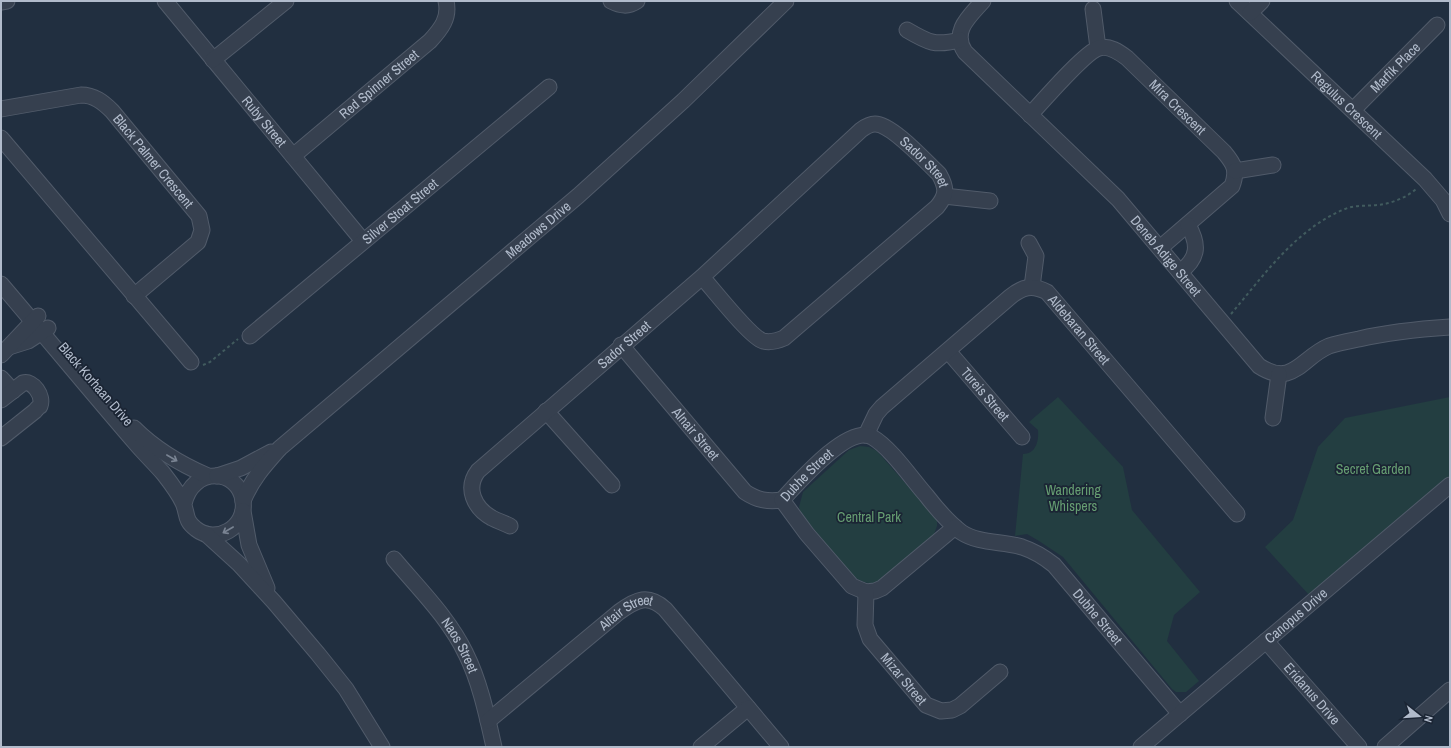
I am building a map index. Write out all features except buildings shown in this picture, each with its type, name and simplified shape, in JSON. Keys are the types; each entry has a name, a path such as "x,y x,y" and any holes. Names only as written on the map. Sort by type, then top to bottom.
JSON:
{"street":[{"path":"1,2 7,1"},
{"name":"Ruby Street","path":"165,1 363,241"},
{"path":"213,60 286,1"},
{"name":"Red Spinner Street","path":"293,156 439,32 444,24 446,16 446,1"},
{"path":"611,1 623,6 637,1"},
{"name":"Meadows Drive","path":"243,506 249,487 257,474 280,448 578,196 683,101 786,1"},
{"path":"907,30 924,40 934,43 946,43 960,40 961,28 983,1"},
{"name":"Regulus Crescent","path":"1237,1 1425,179 1444,200 1450,214"},
{"path":"1250,13 1262,1"},
{"path":"1030,115 1064,78 1091,52 1098,48 1093,9"},
{"name":"Marfik Place","path":"1353,110 1436,25"},
{"name":"Deneb Adige Street","path":"960,40 961,46 965,52 1110,191 1224,322 1259,366 1266,370 1280,374"},
{"name":"Mira Crescent","path":"1098,48 1110,48 1127,58 1224,152 1233,163 1235,171"},
{"name":"Silver Stoat Street","path":"250,336 549,87"},
{"name":"Black Palmer Crescent","path":"1,109 81,95 93,96 112,111 199,216 202,230 198,242 134,296"},
{"name":"Sador Street","path":"510,526 491,518 479,506 474,498 471,491 473,477 478,471 702,276 861,130 870,124 883,125 891,129 939,174 944,182 944,196 937,207 784,338 778,341 764,341 752,333 702,276"},
{"path":"1,138 191,362"},
{"path":"1160,248 1232,186 1235,178 1235,171 1273,165"},
{"path":"944,196 990,201"},
{"path":"1180,272 1187,267 1194,257 1196,248 1195,240 1188,225"},
{"path":"1028,243 1036,256 1032,287"},
{"name":"Black Korhaan Drive","path":"1,272 45,331 138,446 176,490 184,504"},
{"name":"Black Korhaan Drive","path":"1,284 35,318"},
{"name":"Aldebaran Street","path":"866,435 876,414 882,407 1018,291 1032,287 1047,292 1237,514"},
{"path":"5,351 35,318"},
{"path":"1273,418 1280,374 1294,370 1318,352 1331,345 1389,333 1450,327"},
{"path":"5,351 28,341 45,331"},
{"name":"Black Korhaan Drive","path":"45,331 141,435 165,454 186,466 213,476"},
{"name":"Alnair Street","path":"621,345 745,492 761,500 771,502 782,500"},
{"name":"Tureis Street","path":"948,352 1022,437"},
{"path":"1,378 13,390"},
{"path":"1,400 23,383 27,382 31,384 41,400 40,406 35,411 1,438"},
{"path":"546,412 612,485"},
{"name":"Dubhe Street","path":"866,592 852,586 807,534 782,500 812,469 836,448 855,437 866,435 872,437 888,451 934,505 955,527 966,535 976,539 1022,547 1040,555 1054,565 1180,714"},
{"name":"Meadows Drive","path":"213,476 241,468 280,448"},
{"path":"243,506 240,520 233,528 225,533 215,535 206,534 197,530 190,523 185,514 184,504 186,495 191,486 199,480 213,476 227,478 235,484 240,492 243,506 249,545 262,579 274,602"},
{"name":"Canopus Drive","path":"1141,747 1450,485"},
{"path":"866,592 875,591 882,588 955,527"},
{"path":"206,534 234,559 274,602 346,689 382,747"},
{"name":"Naos Street","path":"394,560 441,615 463,648 474,672 494,747"},
{"name":"Mizar Street","path":"866,592 865,625 870,639 926,705 942,711 952,710 960,706 1000,672"},
{"name":"Altair Street","path":"488,721 619,612 628,606 645,600 653,601 666,609 781,747"},
{"name":"Eridanus Drive","path":"1266,641 1359,747"},
{"path":"1385,747 1450,690"},
{"path":"701,747 748,708"}],"path":[{"path":"1224,322 1278,259 1300,236 1327,218 1346,208 1384,204 1397,200 1413,192 1425,179"},
{"path":"191,362 201,366 210,362 240,338 250,336"}],"green space":[{"name":"Wandering Whispers","path":"1058,397 1123,467 1132,510 1200,592 1174,615 1167,641 1199,681 1186,692 1176,692 1172,689 1063,557 1027,534 1015,536 1023,454 1031,452 1034,449 1038,438 1038,430 1029,422"},
{"name":"Secret Garden","path":"1450,397 1450,476 1310,596 1265,547 1293,520 1318,447 1345,418"},
{"name":"Central Park","path":"860,446 869,447 877,451 937,519 937,526 933,537 879,582 875,583 866,582 854,577 801,514 799,507 803,492 849,450"}]}
